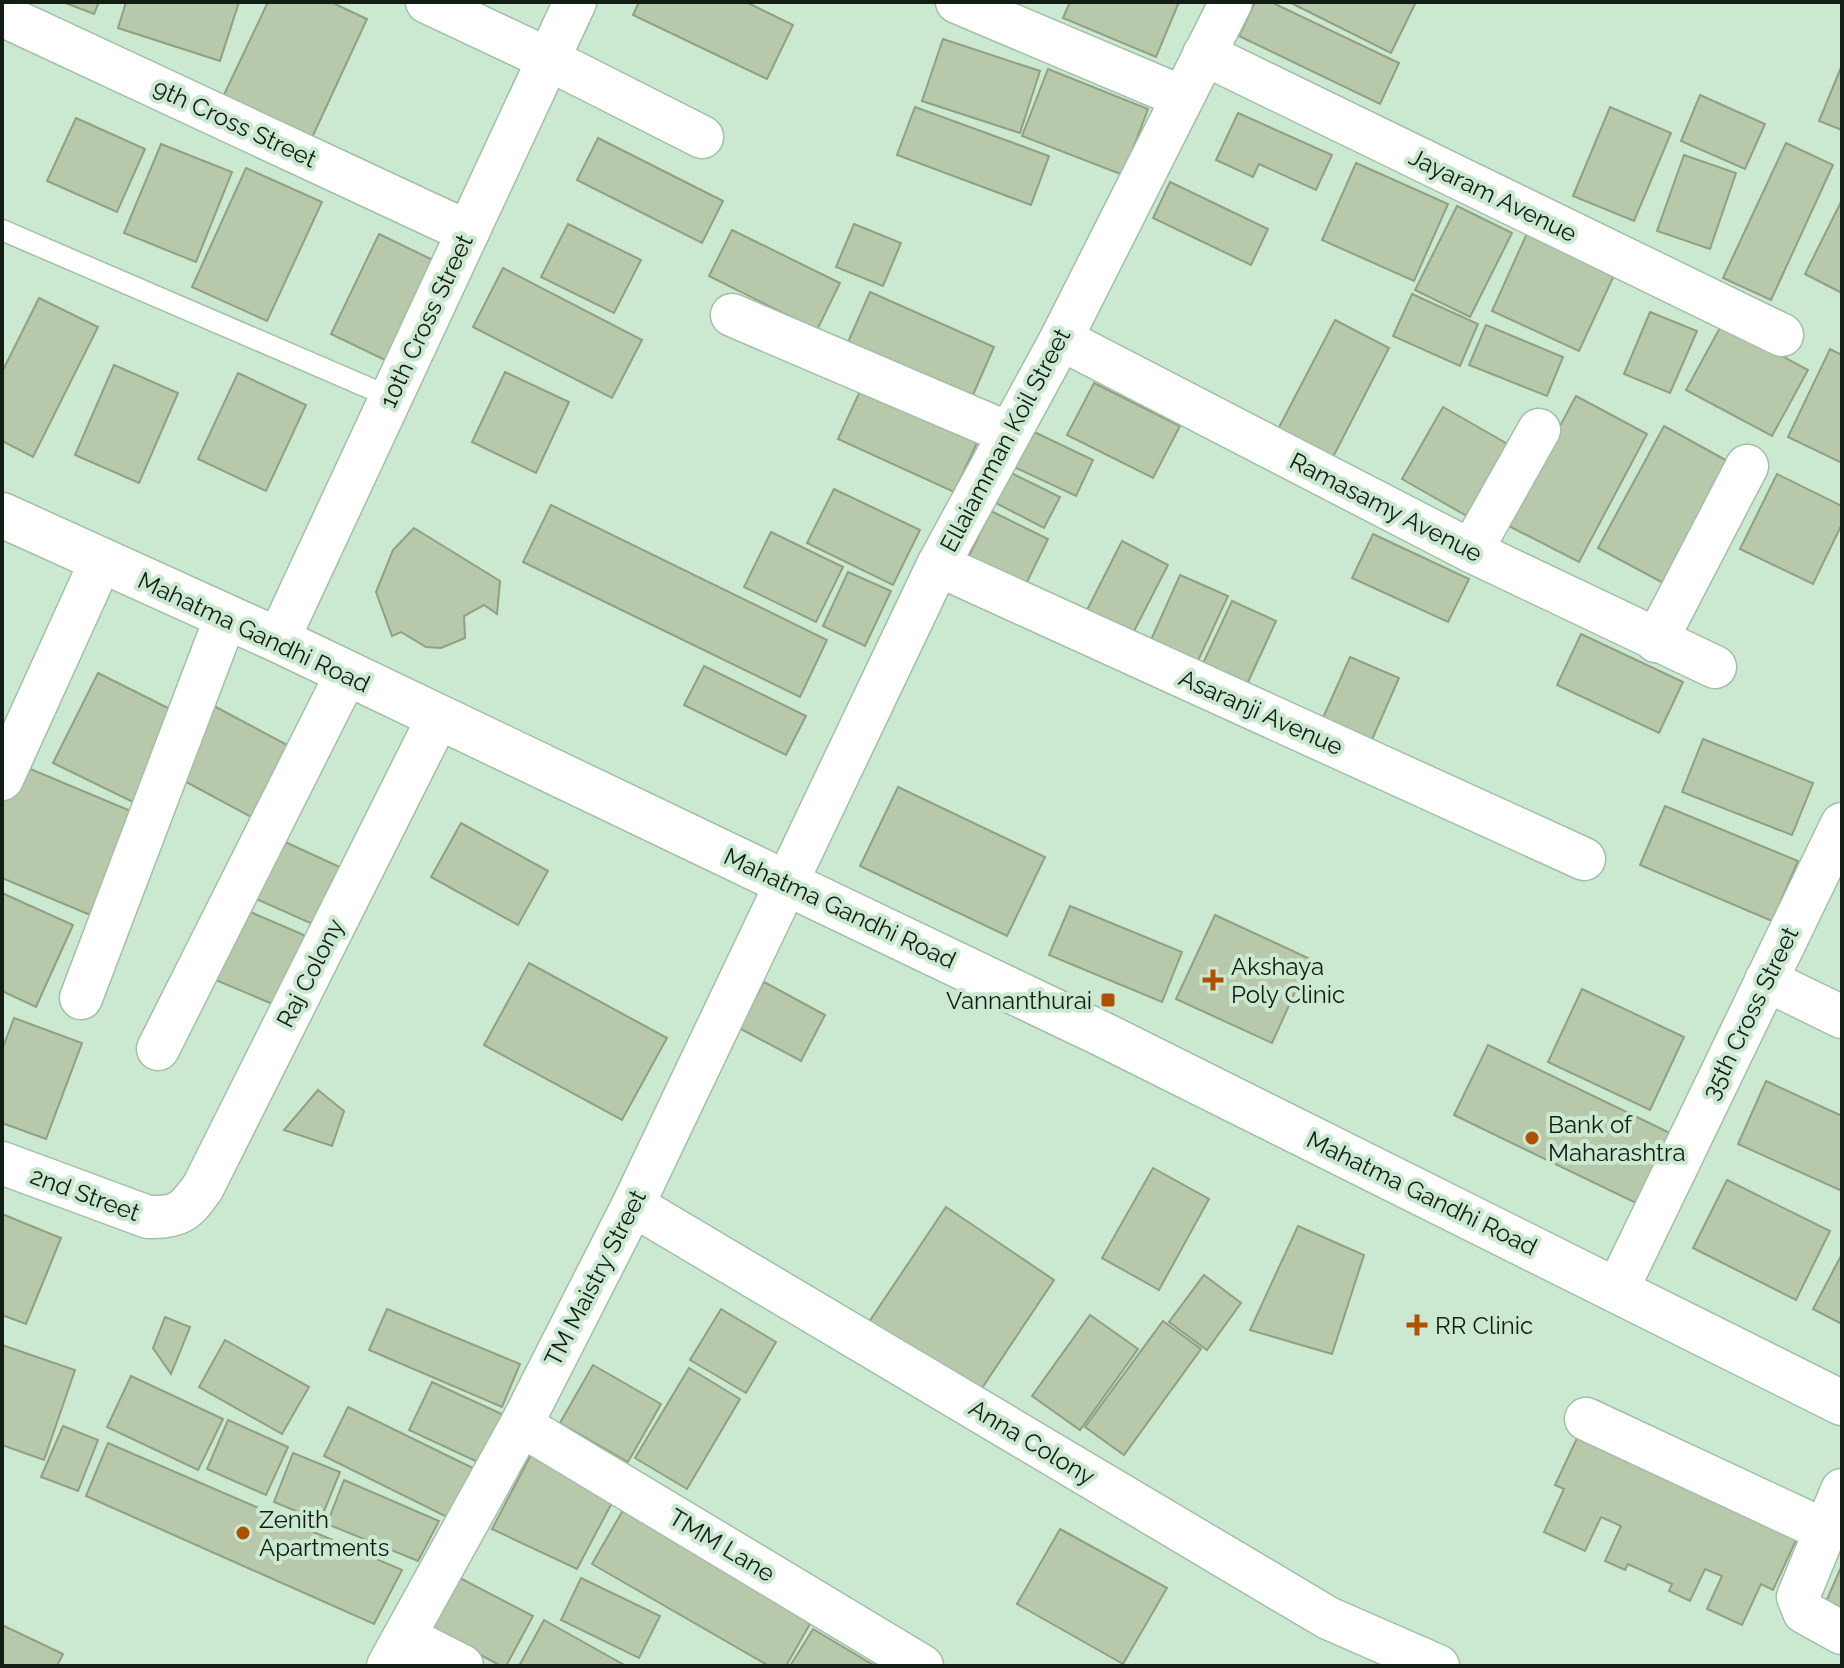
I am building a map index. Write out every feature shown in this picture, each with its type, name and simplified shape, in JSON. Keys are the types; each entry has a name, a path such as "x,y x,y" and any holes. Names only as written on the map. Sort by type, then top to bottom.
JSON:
{"main road":[{"name":"Mahatma Gandhi Road","path":"2,515 278,640 1102,1034 1842,1403"}],"street":[{"path":"427,2 702,137"},
{"name":"10th Cross Street","path":"278,640 575,2"},
{"path":"957,2 1182,97"},
{"name":"Ellaiamman Koil Street","path":"786,882 938,565 1061,339 1231,2"},
{"name":"9th Cross Street","path":"2,15 468,232"},
{"name":"Jayaram Avenue","path":"1204,54 1782,335"},
{"path":"732,315 1008,433"},
{"name":"Ramasamy Avenue","path":"1061,339 1471,551 1715,667"},
{"path":"1471,551 1539,430"},
{"path":"1656,641 1747,466"},
{"path":"2,779 101,561"},
{"name":"Asaranji Avenue","path":"938,565 1584,859"},
{"path":"81,998 226,617"},
{"path":"158,1049 346,675"},
{"name":"Raj Colony","path":"170,1218 188,1208 203,1187 438,718"},
{"name":"35th Cross Street","path":"1617,1290 1842,824"},
{"name":"TM Maistry Street","path":"397,1651 521,1425 633,1205 786,882"},
{"path":"1766,980 1842,1017"},
{"name":"2nd Street","path":"2,1163 148,1217 170,1218"},
{"name":"Anna Colony","path":"633,1205 1328,1618 1420,1663"},
{"path":"1586,1419 1824,1530"},
{"name":"TMM Lane","path":"521,1425 922,1666"},
{"path":"1842,1490 1798,1597 1804,1612 1842,1633"},
{"path":"397,1651 462,1666"}],"lane":[{"path":"2,230 390,397"}],"building":[{"path":"63,2 99,2 94,14"},
{"path":"126,2 239,2 220,61 118,28"},
{"path":"268,2 331,2 367,19 310,142 221,101"},
{"path":"639,2 746,2 793,25 767,79 633,15"},
{"path":"1070,2 1179,2 1156,57 1063,18"},
{"path":"1255,2 1271,2 1399,63 1380,104 1239,36"},
{"path":"1289,2 1416,2 1391,53"},
{"path":"943,39 1040,71 1020,133 922,101"},
{"path":"1842,65 1842,130 1819,121"},
{"path":"1048,69 1148,109 1123,175 1022,136"},
{"path":"1700,95 1765,124 1745,169 1681,141"},
{"path":"915,107 1049,156 1031,205 897,155"},
{"path":"1610,107 1671,133 1634,221 1573,196"},
{"path":"1238,113 1332,155 1316,190 1259,164 1253,177 1216,160"},
{"path":"76,118 145,149 117,212 47,181"},
{"path":"598,138 723,201 702,243 577,180"},
{"path":"1786,143 1833,165 1771,300 1723,278"},
{"path":"161,144 232,172 196,262 124,233"},
{"path":"1684,155 1736,173 1710,249 1657,231"},
{"path":"1356,163 1448,204 1414,281 1322,240"},
{"path":"246,168 322,202 267,321 192,287"},
{"path":"1170,182 1268,229 1251,265 1153,218"},
{"path":"1842,200 1842,293 1805,274"},
{"path":"1457,206 1512,233 1470,317 1415,290"},
{"path":"568,224 641,260 614,313 541,277"},
{"path":"854,224 901,243 883,286 836,267"},
{"path":"1529,229 1617,269 1579,351 1492,311"},
{"path":"732,230 840,283 817,330 709,276"},
{"path":"379,234 439,263 391,363 331,334"},
{"path":"503,268 642,340 612,398 473,327"},
{"path":"870,292 994,347 972,397 848,342"},
{"path":"1412,294 1478,324 1460,366 1393,336"},
{"path":"39,298 98,327 33,457 2,441 2,372"},
{"path":"1650,312 1697,331 1670,393 1624,374"},
{"path":"1335,320 1389,348 1332,459 1277,431"},
{"path":"1722,324 1808,370 1772,436 1686,390"},
{"path":"1486,325 1563,357 1547,396 1469,365"},
{"path":"1830,349 1842,355 1842,463 1788,437"},
{"path":"114,365 178,393 139,483 75,455"},
{"path":"505,372 569,402 536,473 472,442"},
{"path":"238,373 306,405 266,491 198,459"},
{"path":"1094,383 1180,426 1153,478 1067,435"},
{"path":"861,389 977,443 954,492 838,439"},
{"path":"1576,396 1647,434 1579,562 1507,525"},
{"path":"1443,407 1513,447 1472,519 1402,479"},
{"path":"1664,426 1731,463 1665,584 1598,548"},
{"path":"1030,430 1093,460 1076,496 1012,466"},
{"path":"1007,471 1060,497 1044,528 992,501"},
{"path":"1777,474 1842,506 1842,524 1813,584 1740,549"},
{"path":"834,489 920,530 893,585 807,543"},
{"path":"551,505 827,640 800,697 523,562"},
{"path":"991,511 1048,539 1026,584 969,556"},
{"path":"414,528 500,581 497,614 484,605 464,616 465,638 441,648 426,647 401,632 392,636 376,592 393,550"},
{"path":"771,532 843,567 816,622 744,587"},
{"path":"1373,534 1469,579 1448,622 1352,578"},
{"path":"1122,541 1168,565 1133,633 1087,610"},
{"path":"848,572 891,591 865,646 823,626"},
{"path":"1180,575 1228,596 1197,663 1150,642"},
{"path":"1232,601 1276,621 1243,693 1199,672"},
{"path":"1581,634 1683,682 1659,733 1557,685"},
{"path":"1350,657 1399,678 1367,751 1318,729"},
{"path":"704,666 806,716 786,755 684,705"},
{"path":"98,673 182,715 137,804 53,763"},
{"path":"214,706 289,746 251,817 177,777"},
{"path":"1703,739 1813,783 1792,835 1682,792"},
{"path":"16,763 138,814 95,917 2,878 2,797"},
{"path":"898,787 1045,857 1007,936 860,866"},
{"path":"1665,806 1798,861 1772,921 1640,865"},
{"path":"461,823 548,871 518,925 431,877"},
{"path":"281,840 344,869 317,926 254,898"},
{"path":"2,893 73,925 36,1007 2,991"},
{"path":"1070,906 1182,952 1162,1002 1049,955"},
{"path":"241,908 318,941 289,1011 211,978"},
{"path":"1215,915 1310,959 1272,1043 1176,999"},
{"path":"529,963 667,1038 622,1120 484,1045"},
{"path":"764,982 825,1015 801,1061 739,1028"},
{"path":"1582,989 1684,1037 1650,1110 1548,1062"},
{"path":"14,1018 82,1043 46,1139 2,1123 2,1050"},
{"path":"1488,1045 1672,1134 1638,1204 1454,1115"},
{"path":"1766,1081 1842,1116 1842,1191 1738,1144"},
{"path":"318,1090 344,1111 332,1146 284,1130"},
{"path":"1153,1168 1209,1199 1159,1290 1102,1258"},
{"path":"1727,1180 1830,1231 1796,1300 1693,1248"},
{"path":"946,1207 1054,1280 978,1394 869,1322"},
{"path":"2,1214 61,1238 26,1324 2,1315"},
{"path":"1298,1226 1364,1255 1332,1354 1250,1330"},
{"path":"1842,1254 1842,1324 1813,1309"},
{"path":"1204,1275 1241,1303 1207,1350 1169,1322"},
{"path":"387,1309 520,1364 502,1407 369,1350"},
{"path":"721,1309 776,1342 746,1393 690,1360"},
{"path":"1090,1315 1138,1349 1080,1430 1032,1396"},
{"path":"165,1317 190,1327 171,1374 153,1348"},
{"path":"1163,1321 1201,1349 1124,1455 1085,1427"},
{"path":"225,1340 309,1387 282,1434 199,1387"},
{"path":"2,1345 75,1370 44,1460 2,1445"},
{"path":"593,1365 661,1404 628,1462 560,1423"},
{"path":"689,1368 740,1399 687,1489 635,1458"},
{"path":"131,1376 223,1419 198,1470 107,1427"},
{"path":"432,1382 506,1416 484,1465 409,1430"},
{"path":"348,1407 479,1471 455,1521 324,1456"},
{"path":"228,1420 288,1447 266,1495 207,1469"},
{"path":"63,1426 98,1440 78,1491 41,1477"},
{"path":"1579,1434 1798,1536 1773,1590 1761,1584 1742,1625 1707,1609 1722,1576 1705,1569 1690,1601 1669,1591 1672,1584 1628,1564 1625,1570 1605,1561 1621,1526 1601,1517 1585,1551 1544,1532 1564,1489 1555,1485"},
{"name":"Zenith Apartments","path":"108,1443 402,1570 374,1624 86,1496"},
{"path":"534,1449 615,1497 577,1569 492,1529"},
{"path":"293,1453 340,1472 320,1521 274,1502"},
{"path":"344,1480 439,1521 418,1561 327,1524"},
{"path":"626,1505 815,1615 786,1666 769,1666 592,1564"},
{"path":"1060,1529 1167,1588 1123,1664 1017,1604"},
{"path":"1842,1565 1842,1620 1822,1611"},
{"path":"456,1576 533,1616 506,1666 428,1627"},
{"path":"581,1578 660,1616 639,1658 561,1620"},
{"path":"544,1620 626,1666 519,1666"},
{"path":"2,1625 63,1654 57,1666 2,1666"},
{"path":"813,1629 875,1666 790,1666"}],"place":[{"name":"Akshaya Poly Clinic","path":"1213,980"},
{"name":"Vannanthurai","path":"1108,1000"},
{"name":"Bank of Maharashtra","path":"1532,1138"},
{"name":"RR Clinic","path":"1417,1325"},
{"name":"Zenith Apartments","path":"243,1533"}]}
